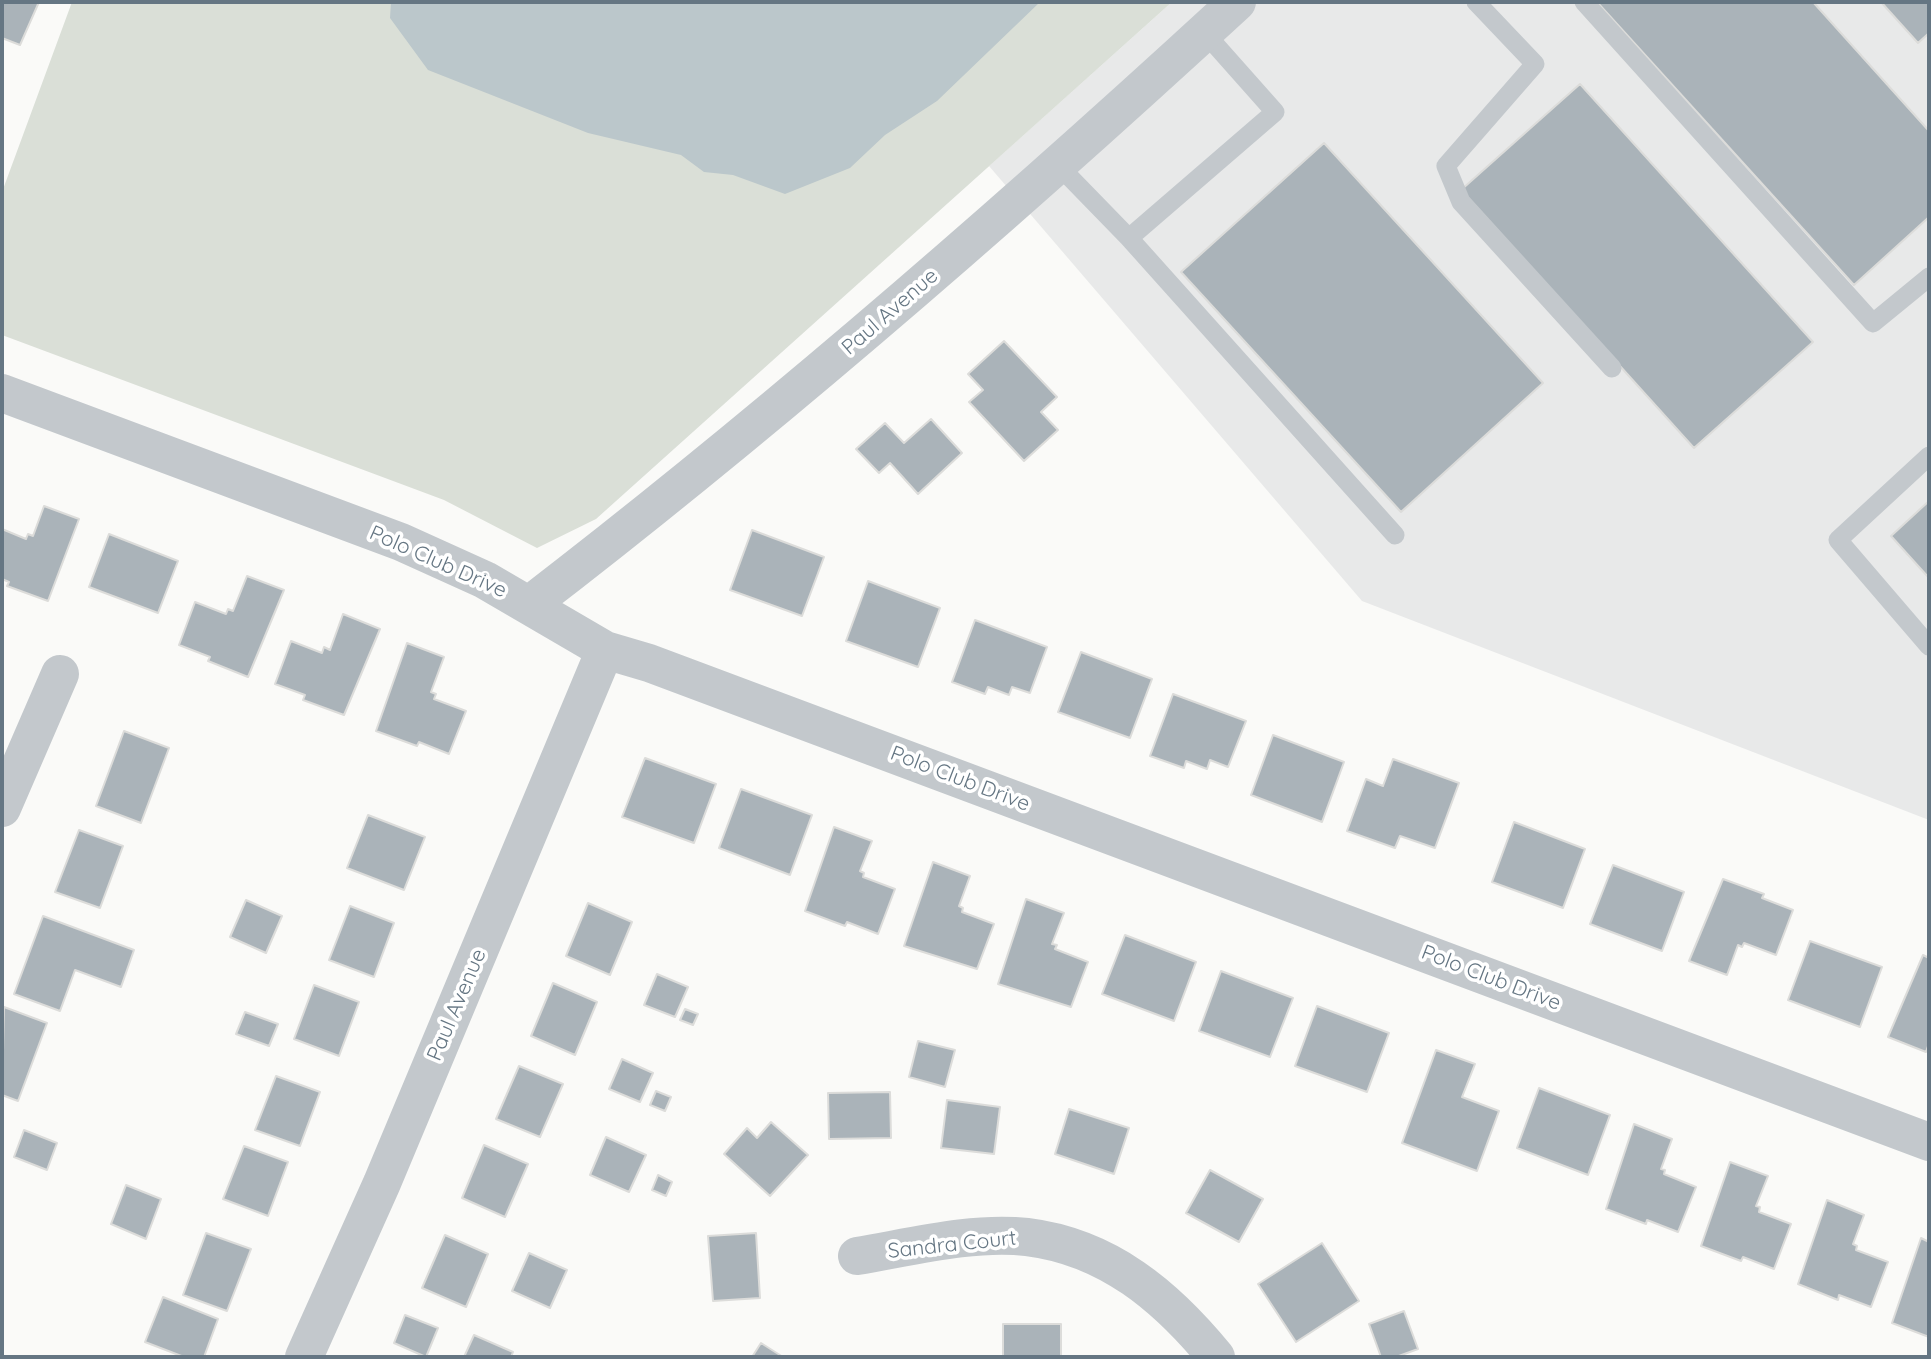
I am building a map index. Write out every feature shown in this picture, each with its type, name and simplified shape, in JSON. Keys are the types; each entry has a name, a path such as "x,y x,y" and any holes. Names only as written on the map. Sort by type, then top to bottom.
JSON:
{"street":[{"name":"Paul Avenue","path":"529,605 620,536 864,335 1058,165 1237,2"},
{"name":"Polo Club Drive","path":"2,393 401,542 485,580 605,650 649,663 1929,1142"},
{"name":"Paul Avenue","path":"304,1357 382,1183 605,650"},
{"path":"2,808 60,674"},
{"name":"Sandra Court","path":"857,1256 965,1239 1026,1237 1066,1245 1105,1259 1143,1282 1189,1324 1216,1357"}],"lane":[{"path":"1476,2 1535,64 1446,166 1461,202 1612,368"},
{"path":"1584,2 1873,323 1929,277"},
{"path":"1129,238 1275,112 1204,32"},
{"path":"1058,165 1129,238 1395,535"},
{"path":"1929,456 1838,540 1929,646"}],"shaded area":[{"path":"72,2 1172,2 596,519 537,548 444,500 2,335 2,192"},
{"path":"391,2 1040,2 937,101 885,135 850,168 785,194 733,175 704,172 681,155 588,133 428,70 390,18"},
{"path":"1172,2 1929,2 1929,820 1362,601 989,166"}],"building":[{"path":"2,2 39,2 20,45 2,38"},
{"path":"1597,2 1813,2 1929,131 1929,217 1854,285"},
{"path":"1881,2 1929,2 1929,33 1918,43"},
{"path":"1580,84 1813,342 1694,448 1461,190"},
{"path":"1324,143 1543,383 1401,512 1181,272"},
{"path":"1004,341 1057,397 1041,412 1058,430 1024,461 969,402 983,390 968,374"},
{"path":"931,419 962,453 918,494 890,463 879,473 856,449 885,423 904,443"},
{"path":"1929,501 1929,578 1891,536"},
{"path":"44,506 79,519 48,601 7,586 9,582 2,579 2,529 26,539 28,534 33,536"},
{"path":"752,530 824,557 802,616 730,590"},
{"path":"109,534 178,561 158,613 89,587"},
{"path":"247,576 284,590 248,677 208,661 210,657 179,645 195,602 226,614 228,609 233,611"},
{"path":"868,581 940,608 918,667 846,641"},
{"path":"343,614 380,629 344,715 303,700 305,695 275,684 291,641 322,653 324,647 330,650"},
{"path":"975,620 1047,647 1030,693 1012,687 1009,695 988,687 985,694 952,682"},
{"path":"407,643 444,657 431,692 436,694 434,699 466,711 449,754 419,742 417,746 376,731"},
{"path":"1081,652 1152,679 1130,738 1058,712"},
{"path":"1173,694 1246,721 1228,767 1210,760 1207,769 1186,761 1184,768 1150,756"},
{"path":"124,731 169,748 141,823 96,806"},
{"path":"1273,735 1344,762 1322,822 1251,795"},
{"path":"645,758 716,784 694,843 622,817"},
{"path":"1393,759 1459,783 1435,848 1400,836 1395,848 1347,831 1366,779 1383,786"},
{"path":"741,789 812,815 790,875 719,848"},
{"path":"368,815 425,837 404,890 347,868"},
{"path":"1514,822 1585,849 1563,908 1492,882"},
{"path":"834,827 872,841 860,871 864,873 863,877 895,889 878,934 847,922 845,926 805,911"},
{"path":"79,830 123,846 100,908 55,892"},
{"path":"933,862 970,876 959,906 963,908 962,912 994,924 977,969 904,946"},
{"path":"1613,865 1684,892 1662,951 1590,924"},
{"path":"1723,879 1764,894 1762,898 1793,910 1776,955 1744,943 1742,947 1738,945 1727,975 1689,961"},
{"path":"1026,899 1064,913 1052,944 1057,945 1055,949 1088,962 1071,1007 998,984"},
{"path":"246,900 282,916 266,953 230,937"},
{"path":"588,903 632,922 610,975 566,956"},
{"path":"350,906 394,923 374,977 329,960"},
{"path":"43,916 134,950 121,987 75,970 60,1011 14,994"},
{"path":"1125,935 1196,962 1174,1021 1102,994"},
{"path":"1810,941 1882,967 1860,1027 1788,1000"},
{"path":"1923,955 1929,958 1929,1043 1926,1052 1888,1037"},
{"path":"1221,971 1293,998 1270,1057 1199,1031"},
{"path":"657,974 688,987 675,1017 644,1005"},
{"path":"553,983 597,1002 575,1055 531,1036"},
{"path":"314,985 359,1002 339,1056 294,1039"},
{"path":"1317,1006 1389,1033 1367,1092 1295,1066"},
{"path":"4,1007 47,1023 18,1101 2,1095"},
{"path":"685,1009 698,1014 693,1025 680,1020"},
{"path":"245,1012 278,1024 269,1046 236,1034"},
{"path":"918,1041 955,1050 945,1087 909,1077"},
{"path":"1436,1050 1475,1064 1462,1097 1499,1111 1477,1171 1402,1143"},
{"path":"622,1059 653,1073 640,1102 609,1089"},
{"path":"519,1066 563,1084 540,1137 496,1119"},
{"path":"276,1076 320,1092 300,1146 255,1130"},
{"path":"1539,1088 1610,1115 1588,1175 1517,1148"},
{"path":"656,1091 671,1097 665,1111 650,1105"},
{"path":"890,1092 891,1138 829,1139 828,1093"},
{"path":"947,1100 1000,1107 994,1154 941,1148"},
{"path":"1069,1109 1129,1128 1114,1174 1055,1154"},
{"path":"771,1122 808,1155 770,1196 724,1154 747,1128 757,1138"},
{"path":"1634,1124 1672,1139 1661,1169 1665,1170 1664,1174 1696,1187 1678,1232 1647,1220 1646,1224 1606,1209"},
{"path":"24,1130 57,1143 47,1170 14,1157"},
{"path":"606,1137 646,1155 629,1192 590,1175"},
{"path":"484,1145 528,1164 505,1217 462,1198"},
{"path":"244,1146 288,1162 268,1216 223,1199"},
{"path":"1730,1162 1768,1176 1756,1206 1760,1207 1759,1212 1791,1224 1774,1269 1743,1257 1741,1261 1701,1246"},
{"path":"1210,1170 1263,1199 1239,1242 1186,1213"},
{"path":"658,1175 672,1182 666,1196 652,1190"},
{"path":"126,1185 161,1199 146,1239 111,1224"},
{"path":"1827,1200 1864,1215 1853,1244 1857,1246 1856,1250 1888,1262 1871,1307 1839,1295 1838,1300 1798,1284"},
{"path":"206,1233 251,1249 227,1311 183,1295"},
{"path":"756,1233 760,1298 713,1301 708,1236"},
{"path":"445,1235 488,1254 466,1307 422,1288"},
{"path":"1921,1238 1929,1242 1929,1337 1892,1323"},
{"path":"1322,1243 1359,1301 1296,1342 1258,1284"},
{"path":"529,1253 567,1270 550,1308 512,1291"},
{"path":"163,1297 218,1319 204,1357 184,1357 145,1342"},
{"path":"1404,1311 1418,1349 1396,1357 1381,1357 1369,1324"},
{"path":"405,1315 438,1328 426,1357 394,1343"},
{"path":"1003,1324 1061,1324 1061,1357 1003,1357"},
{"path":"474,1335 513,1352 511,1357 464,1357"},
{"path":"761,1343 783,1357 752,1357"}]}
